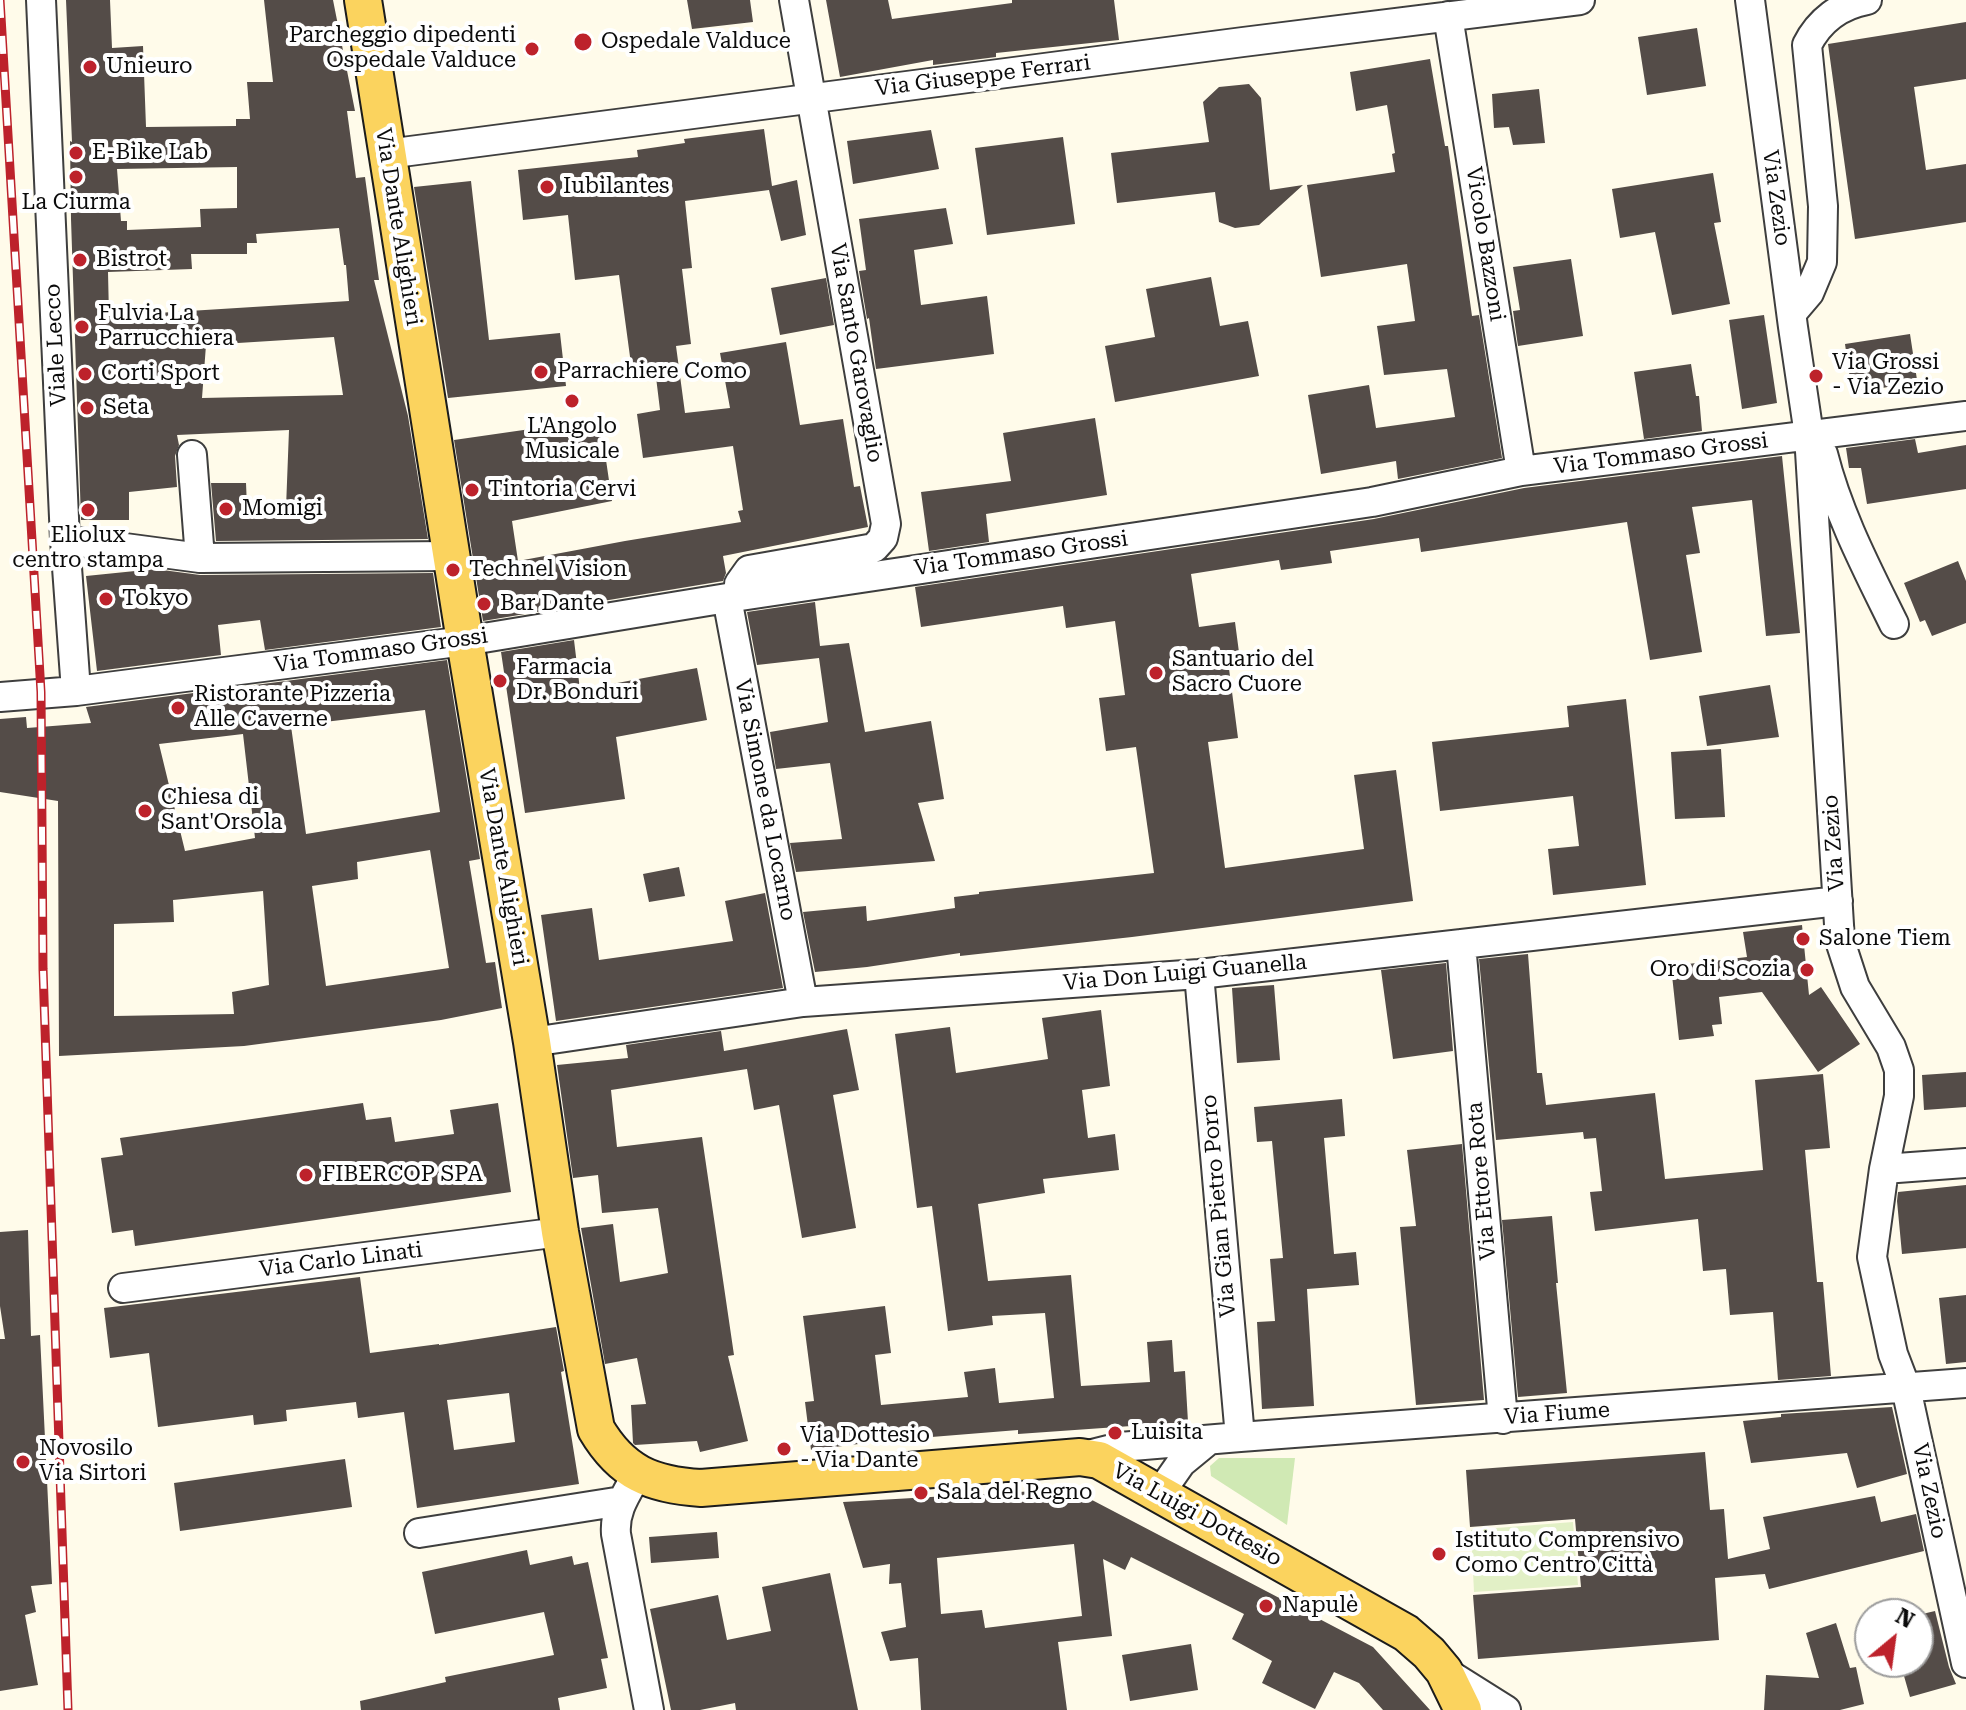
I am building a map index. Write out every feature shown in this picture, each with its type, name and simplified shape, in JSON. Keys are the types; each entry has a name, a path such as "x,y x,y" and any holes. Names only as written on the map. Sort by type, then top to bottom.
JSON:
{"main road":[{"name":"Via Dante Alighieri","path":"363,0 560,1232 596,1429 619,1461 630,1487"},
{"name":"Via Luigi Dottesio","path":"630,1487 659,1482 701,1488 1080,1457 1099,1460 1406,1633 1444,1671 1463,1710"}],"street":[{"name":"Viale Lecco","path":"41,0 65,540 76,691"},
{"name":"Via Santo Garovaglio","path":"734,597 749,570 874,548 883,538 886,524 794,0"},
{"name":"Via Giuseppe Ferrari","path":"387,154 1580,0"},
{"name":"Via Zezio","path":"1750,0 1792,313 1814,435 1840,941 1849,974 1891,1047 1899,1070 1899,1096 1884,1169 1872,1257 1893,1354 1906,1388 1966,1663"},
{"path":"1792,313 1809,293 1822,262 1823,206 1807,45 1814,31 1829,15 1867,0"},
{"name":"Vicolo Bazzoni","path":"1448,16 1521,471"},
{"name":"Via Tommaso Grossi","path":"0,697 76,691 465,641 734,597 1372,502 1521,471 1966,416"},
{"path":"1814,435 1832,487 1894,624"},
{"path":"192,455 200,558"},
{"path":"65,540 200,558 451,556"},
{"name":"Via Simone da Locarno","path":"734,597 803,1002"},
{"name":"Via Don Luigi Guanella","path":"532,1042 803,1002 1199,974 1838,901"},
{"name":"Via Ettore Rota","path":"1461,944 1503,1419"},
{"name":"Via Gian Pietro Porro","path":"1199,974 1240,1437"},
{"path":"1884,1169 1966,1163"},
{"name":"Via Carlo Linati","path":"123,1288 560,1232"},
{"name":"Via Fiume","path":"1080,1457 1120,1447 1966,1383"},
{"path":"1160,1493 1181,1463 1209,1440"},
{"path":"419,1533 630,1487"},
{"path":"630,1487 615,1522 616,1534 649,1710"},
{"path":"1444,1671 1506,1710"}],"green space":[{"path":"1219,1458 1295,1458 1287,1525 1211,1476 1210,1466"},
{"path":"1573,1522 1578,1585 1474,1592 1471,1530"}],"building":[{"path":"66,0 110,0 112,48 143,46 146,127 236,126 236,119 250,119 247,82 273,82 264,0 333,0 355,111 347,111 356,178 365,177 379,280 374,280 408,416 428,539 216,541 211,483 246,483 247,507 286,508 289,430 177,435 177,487 129,492 129,520 81,520 71,219 72,142","holes":["237,167 237,208 200,209 201,227 127,230 127,221 121,221 117,169","339,228 349,301 109,316 108,272 192,269 191,254 247,254 247,243 257,243 256,234","334,337 343,395 202,398 206,345"]},
{"path":"687,0 750,0 753,22 692,29"},
{"path":"826,0 888,0 892,19 1012,3 1012,0 1114,0 1119,40 996,53 996,57 933,65 933,60 840,77"},
{"path":"1966,22 1966,79 1914,87 1926,170 1966,164 1966,222 1855,239 1828,44"},
{"path":"1697,28 1706,86 1647,95 1638,37"},
{"path":"1430,59 1445,146 1448,146 1472,316 1479,315 1502,458 1398,479 1396,461 1321,474 1308,395 1369,385 1376,428 1455,417 1447,369 1384,375 1377,326 1415,321 1407,264 1321,277 1307,185 1395,172 1387,105 1356,111 1350,72"},
{"path":"1249,84 1261,98 1270,190 1303,185 1259,225 1235,228 1219,222 1215,192 1117,203 1111,153 1209,142 1203,102 1219,87"},
{"path":"1539,89 1545,143 1513,145 1509,127 1494,128 1492,94"},
{"path":"764,129 772,186 797,180 806,235 781,241 769,190 685,201 692,268 682,269 691,344 676,346 685,413 730,408 720,353 786,342 800,425 843,419 854,487 860,486 868,527 723,556 726,573 723,581 483,621 454,440 600,419 612,501 512,521 518,561 741,522 738,511 743,510 733,446 643,458 637,414 660,410 656,377 633,379 619,275 575,280 568,215 523,220 518,170 638,157 637,150 685,143 684,139"},
{"path":"931,130 939,169 853,184 847,141"},
{"path":"1063,137 1075,224 987,235 975,148"},
{"path":"1713,173 1721,222 1714,223 1730,304 1672,315 1655,232 1620,238 1612,189"},
{"path":"471,181 489,340 560,333 566,386 448,398 414,187"},
{"path":"946,208 953,244 914,250 921,305 987,296 994,354 876,369 859,271 866,270 859,219"},
{"path":"1571,259 1583,336 1518,346 1513,311 1520,310 1513,267"},
{"path":"1211,277 1220,326 1248,321 1259,376 1115,402 1105,346 1155,337 1146,289"},
{"path":"826,278 834,325 780,335 771,288"},
{"path":"1764,315 1777,403 1742,409 1729,320"},
{"path":"1910,334 1919,393 1896,397 1894,386 1852,393 1845,344"},
{"path":"1691,364 1696,396 1699,396 1702,431 1644,439 1634,372"},
{"path":"1095,418 1107,495 986,514 989,542 929,551 921,492 1011,481 1003,433"},
{"path":"1915,439 1918,453 1966,445 1966,489 1867,504 1861,468 1849,468 1846,448"},
{"path":"1782,456 1800,633 1766,636 1752,500 1692,507 1700,553 1686,555 1702,652 1650,660 1627,522 1421,552 1419,538 1330,551 1332,563 1281,570 1279,560 1191,574 1199,627 1235,622 1240,660 1228,661 1238,738 1208,742 1225,868 1364,849 1354,775 1396,770 1413,901 1132,937 960,956 960,953 815,972 803,912 866,906 867,921 955,908 954,897 979,892 1154,873 1136,747 1106,751 1099,698 1125,695 1115,621 1066,628 1063,606 921,627 915,587 1374,519 1524,488"},
{"path":"1958,561 1966,581 1966,623 1932,636 1925,620 1920,622 1904,583"},
{"path":"155,569 200,575 433,573 441,627 265,650 260,620 218,625 221,655 97,671 86,576"},
{"path":"815,602 820,646 849,643 865,732 931,721 944,799 918,803 935,861 796,872 790,843 842,839 830,763 776,769 770,732 828,722 819,658 757,665 747,612"},
{"path":"574,640 580,690 697,668 707,720 616,737 625,799 525,813 501,652"},
{"path":"447,660 480,859 469,861 486,963 495,962 502,1008 441,1020 244,1046 59,1056 58,801 0,792 0,719 26,717 27,728 91,723 86,707","holes":["425,710 440,812 306,834 291,726","243,734 255,838 185,851 159,744","430,850 449,968 326,986 312,886 358,879 357,862","263,891 269,985 232,992 234,1014 114,1016 114,924 174,922 173,900"]},
{"path":"1770,685 1779,737 1707,746 1699,696"},
{"path":"1626,699 1646,885 1553,895 1548,849 1579,846 1573,796 1440,811 1432,742 1569,727 1567,706"},
{"path":"1721,749 1725,817 1675,819 1671,752"},
{"path":"679,867 685,896 649,902 643,874"},
{"path":"765,893 783,988 556,1021 541,915 592,908 599,960 733,941 725,901"},
{"path":"1802,925 1809,995 1821,987 1860,1044 1818,1072 1762,992 1719,997 1722,1024 1712,1025 1714,1036 1679,1040 1671,966 1747,957 1743,932"},
{"path":"1528,954 1537,1073 1542,1073 1546,1105 1655,1093 1665,1179 1763,1170 1755,1080 1823,1074 1830,1148 1805,1150 1817,1282 1823,1282 1831,1376 1778,1380 1773,1312 1730,1315 1726,1269 1703,1271 1698,1219 1595,1231 1590,1192 1602,1191 1596,1138 1584,1139 1583,1132 1496,1140 1479,959"},
{"path":"1446,963 1453,1051 1393,1059 1381,970"},
{"path":"1274,985 1280,1060 1237,1063 1232,988"},
{"path":"1101,1010 1110,1086 1082,1090 1088,1138 1115,1134 1119,1170 1043,1179 1045,1193 978,1204 988,1281 1071,1275 1081,1386 1150,1382 1147,1342 1172,1340 1174,1372 1185,1371 1188,1422 1018,1434 1018,1430 811,1450 805,1402 814,1401 803,1316 885,1306 891,1353 875,1355 881,1405 968,1397 964,1372 995,1368 999,1403 1054,1398 1045,1313 992,1316 993,1325 948,1331 932,1206 917,1208 895,1034 950,1027 956,1073 1048,1059 1042,1018"},
{"path":"847,1029 859,1090 833,1095 856,1228 802,1238 779,1105 754,1110 747,1069 611,1090 617,1147 702,1137 734,1355 728,1356 748,1441 700,1452 697,1441 635,1445 631,1405 646,1404 637,1358 605,1364 581,1228 613,1224 620,1282 668,1273 658,1208 602,1213 598,1175 573,1178 557,1065 628,1058 626,1045 721,1031 724,1051"},
{"path":"1966,1072 1966,1107 1924,1110 1922,1075"},
{"path":"1342,1099 1345,1136 1324,1138 1334,1254 1356,1252 1359,1285 1307,1289 1314,1406 1262,1409 1257,1322 1275,1321 1270,1259 1283,1258 1272,1141 1257,1142 1254,1107"},
{"name":"FIBERCOP SPA","path":"363,1103 366,1120 391,1117 395,1142 454,1134 450,1110 498,1103 511,1192 135,1246 133,1230 112,1233 101,1158 123,1155 120,1138"},
{"path":"1462,1144 1484,1400 1416,1405 1400,1227 1416,1226 1407,1150"},
{"path":"1966,1185 1966,1248 1902,1254 1898,1192"},
{"path":"1552,1216 1567,1393 1518,1397 1502,1220"},
{"name":"Novosilo Via Sirtori","path":"28,1230 31,1336 40,1335 52,1584 31,1586 36,1612 25,1615 38,1685 0,1691 0,1339 5,1339 0,1306 0,1232"},
{"path":"360,1277 370,1353 556,1327 579,1484 417,1508 404,1412 358,1418 356,1402 286,1410 287,1421 254,1425 253,1415 158,1427 149,1353 110,1358 104,1308","holes":["509,1393 515,1442 454,1450 447,1400"]},
{"path":"1966,1295 1966,1362 1946,1364 1939,1298"},
{"path":"1892,1407 1907,1474 1857,1488 1847,1453 1751,1463 1743,1421 1781,1417 1781,1414"},
{"path":"1705,1452 1710,1510 1724,1509 1728,1559 1770,1549 1763,1517 1875,1496 1881,1522 1916,1514 1924,1551 1769,1589 1765,1574 1715,1578 1719,1640 1478,1659 1473,1595 1581,1587 1575,1519 1470,1527 1466,1470"},
{"path":"345,1459 352,1507 180,1531 174,1483"},
{"path":"1071,1489 1373,1647 1430,1710 1383,1710 1359,1683 1334,1672 1315,1709 1262,1683 1272,1661 1232,1639 1244,1614 1131,1557 1125,1570 1103,1559 1112,1636 1058,1642 1067,1710 921,1710 918,1658 890,1661 881,1632 906,1627 901,1583 889,1584 890,1564 863,1568 843,1502","holes":["1074,1544 1082,1616 985,1628 982,1610 941,1614 937,1558"]},
{"path":"717,1532 719,1558 651,1563 649,1537"},
{"path":"527,1550 530,1565 572,1556 574,1565 588,1562 608,1658 601,1659 607,1688 558,1698 560,1710 361,1710 360,1701 446,1682 445,1677 554,1655 544,1612 435,1634 422,1572"},
{"path":"830,1573 858,1710 736,1710 735,1703 700,1710 671,1710 650,1609 718,1595 727,1640 771,1631 762,1587"},
{"path":"1934,1611 1956,1684 1910,1697 1905,1678 1934,1678"},
{"path":"1836,1623 1850,1668 1854,1667 1854,1678 1858,1678 1864,1704 1840,1710 1764,1710 1766,1675 1819,1678 1806,1633"},
{"path":"1191,1644 1198,1690 1130,1701 1122,1655"}],"railway":[{"path":"0,0 41,692 43,969 68,1710"}],"place":[{"name":"Ospedale Valduce","path":"583,42"},
{"name":"Parcheggio dipedenti Ospedale Valduce","path":"532,49"},
{"name":"Unieuro","path":"90,67"},
{"name":"E-Bike Lab","path":"76,153"},
{"name":"La Ciurma","path":"76,177"},
{"name":"Iubilantes","path":"547,187"},
{"name":"Bistrot","path":"80,260"},
{"name":"Fulvia La Parrucchiera","path":"82,327"},
{"name":"Parrachiere Como","path":"541,372"},
{"name":"Corti Sport","path":"85,374"},
{"name":"Via Grossi - Via Zezio","path":"1816,376"},
{"name":"L'Angolo Musicale","path":"572,401"},
{"name":"Seta","path":"87,408"},
{"name":"Tintoria Cervi","path":"472,490"},
{"name":"Momigi","path":"226,509"},
{"name":"Eliolux centro stampa","path":"88,510"},
{"name":"Technel Vision","path":"453,570"},
{"name":"Tokyo","path":"106,599"},
{"name":"Bar Dante","path":"484,604"},
{"name":"Santuario del Sacro Cuore","path":"1156,673"},
{"name":"Farmacia Dr. Bonduri","path":"500,681"},
{"name":"Ristorante Pizzeria Alle Caverne","path":"178,708"},
{"name":"Chiesa di Sant'Orsola","path":"145,811"},
{"name":"Salone Tiem","path":"1803,939"},
{"name":"Oro di Scozia","path":"1807,970"},
{"name":"FIBERCOP SPA","path":"306,1175"},
{"name":"Luisita","path":"1115,1433"},
{"name":"Via Dottesio - Via Dante","path":"784,1449"},
{"name":"Novosilo Via Sirtori","path":"23,1462"},
{"name":"Sala del Regno","path":"921,1493"},
{"name":"Istituto Comprensivo Como Centro Città","path":"1439,1554"},
{"name":"Napulè","path":"1266,1606"}]}
